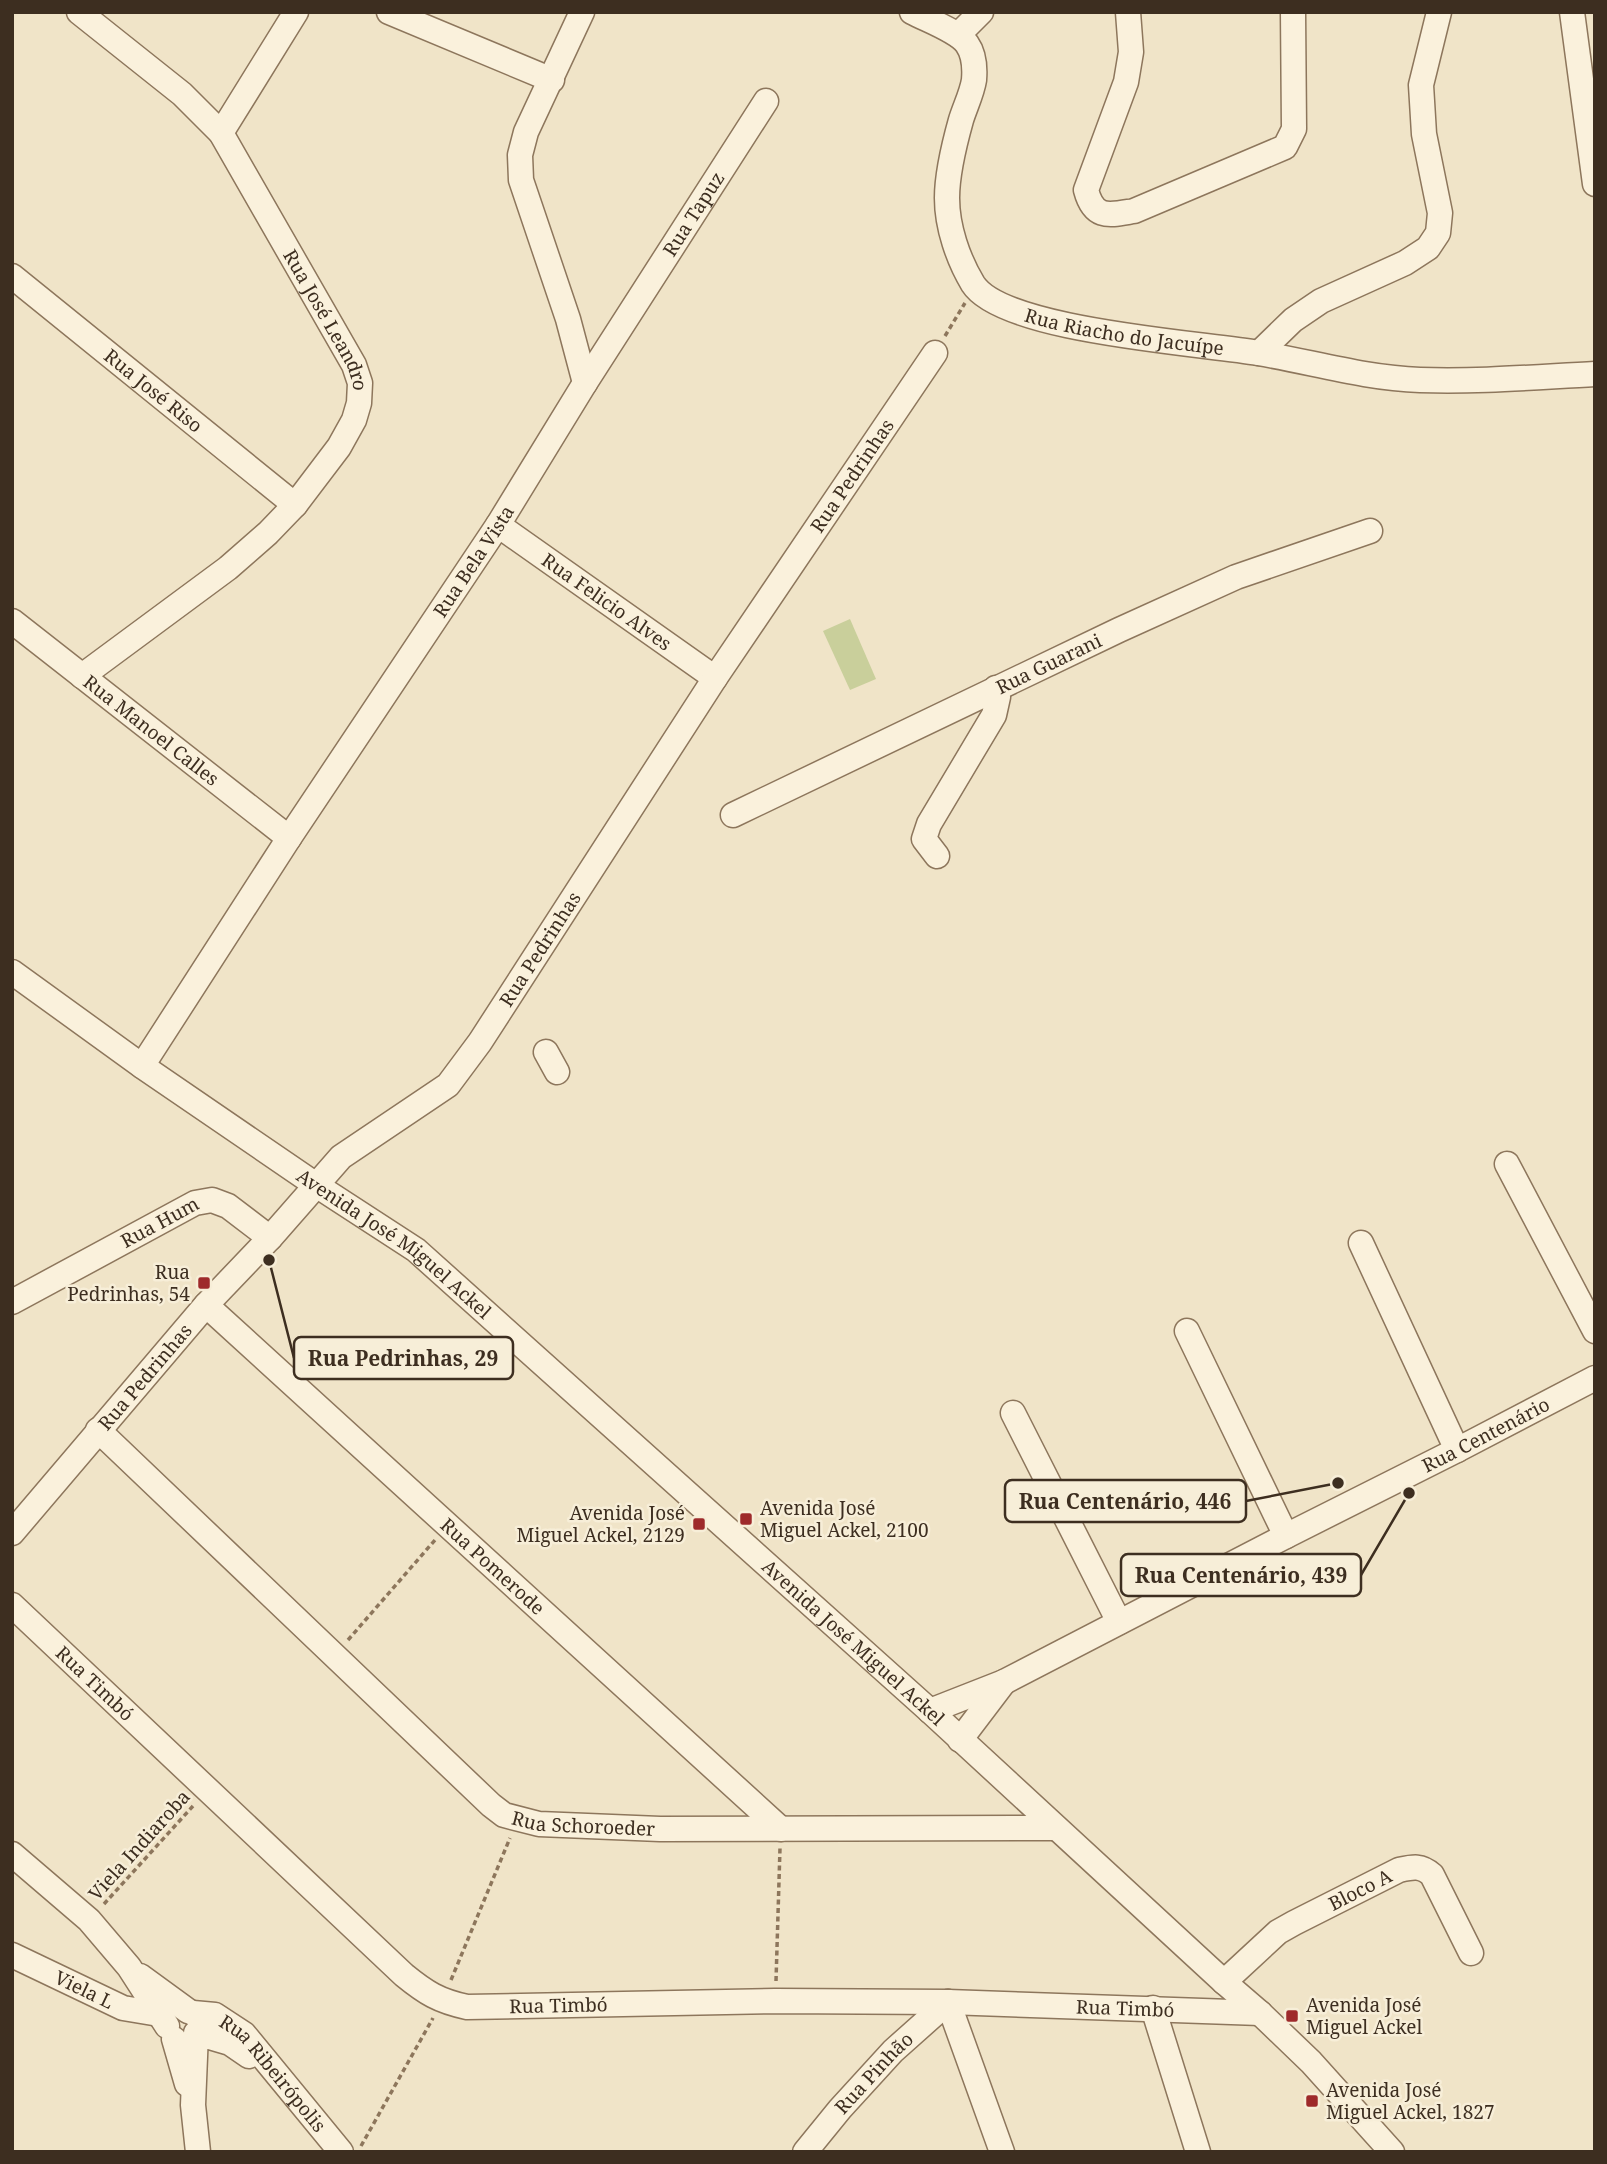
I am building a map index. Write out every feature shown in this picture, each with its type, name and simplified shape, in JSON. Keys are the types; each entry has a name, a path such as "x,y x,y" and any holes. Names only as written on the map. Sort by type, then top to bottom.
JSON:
{"street":[{"name":"Rua José Leandro","path":"79,12 182,94 221,134 354,365 360,383 359,403 354,420 339,447 295,505 228,568 82,676"},
{"path":"221,134 296,12"},
{"path":"389,12 552,80"},
{"path":"582,12 526,132 520,155 521,180 568,319 585,383"},
{"path":"912,12 958,35 966,42 972,55 974,81 950,167 947,198 950,225 958,252 975,286"},
{"path":"958,35 981,12"},
{"path":"1129,12 1131,52 1126,82 1086,190 1092,206 1107,215 1134,211 1285,147 1294,129 1293,12"},
{"path":"1259,353 1302,314 1321,301 1405,263 1428,248 1438,233 1440,213 1424,134 1421,85 1439,12"},
{"path":"1572,12 1595,184"},
{"name":"Rua Tapuz","path":"585,383 766,101"},
{"name":"Rua José Riso","path":"12,276 295,505"},
{"name":"Rua Riacho do Jacuípe","path":"975,286 995,300 1028,316 1067,326 1259,353 1368,376 1419,380 1479,380 1595,374"},
{"path":"568,319 584,334 595,339 609,336 621,327"},
{"name":"Rua Pedrinhas","path":"12,1534 206,1306 316,1185 352,1148 447,1085 480,1042 715,678 935,353"},
{"name":"Rua Bela Vista","path":"142,1066 289,838 498,524 585,383"},
{"name":"Rua Felicio Alves","path":"498,524 715,678"},
{"name":"Rua Guarani","path":"733,815 996,688 1236,577 1370,531"},
{"name":"Rua Manoel Calles","path":"12,621 289,838"},
{"path":"936,856 924,839 929,824 994,715 998,697 996,688"},
{"name":"Avenida José Miguel Ackel","path":"12,972 142,1066 416,1250 930,1711 1260,2013 1311,2062 1392,2152"},
{"path":"1507,1164 1595,1331"},
{"name":"Rua Hum","path":"12,1302 195,1203 212,1199 228,1206 270,1238"},
{"path":"1361,1243 1457,1450"},
{"name":"Rua Pomerode","path":"206,1306 781,1829"},
{"path":"1187,1331 1286,1536"},
{"name":"Rua Centenário","path":"930,1711 1004,1682 1595,1378"},
{"path":"1013,1413 1119,1622"},
{"name":"Rua Schoroeder","path":"98,1430 504,1815 539,1824 660,1829 1056,1828"},
{"name":"Rua Timbó","path":"12,1605 209,1788 404,1975 425,1992 443,2001 467,2007 775,2001 948,2002 1260,2013"},
{"name":"Rua Centenário","path":"960,1740 1004,1682"},
{"path":"12,1854 89,1920 180,2023 198,2152"},
{"name":"Bloco A","path":"1224,1982 1279,1932 1399,1870 1413,1867 1424,1868 1432,1875 1471,1952"},
{"name":"Viela L","path":"12,1955 123,2008 180,2023"},
{"path":"948,2002 1002,2152"},
{"name":"Rua Pinhão","path":"806,2152 840,2109 893,2051 948,2002"},
{"path":"1153,2008 1198,2152"},
{"name":"Rua Ribeirópolis","path":"180,2023 230,2043 245,2054 272,2067 341,2152"}],"path":[{"path":"935,353 975,286"},
{"path":"335,1656 447,1525"},
{"name":"Viela Indiaroba","path":"89,1920 209,1788"},
{"path":"775,2001 781,1829"}],"green space":[{"path":"850,619 876,679 850,690 823,631"}],"place":[{"name":"Rua Pedrinhas, 29","path":"269,1260"},
{"name":"Rua Pedrinhas, 54","path":"204,1283"},
{"name":"Rua Centenário, 446","path":"1338,1483"},
{"name":"Rua Centenário, 439","path":"1409,1493"},
{"name":"Avenida José Miguel Ackel, 2100","path":"746,1519"},
{"name":"Avenida José Miguel Ackel, 2129","path":"699,1524"},
{"name":"Avenida José Miguel Ackel","path":"1292,2016"},
{"name":"Avenida José Miguel Ackel, 1827","path":"1312,2101"}]}
